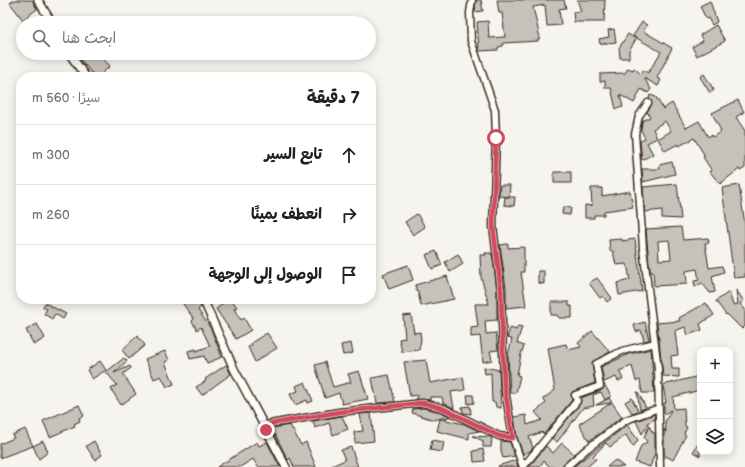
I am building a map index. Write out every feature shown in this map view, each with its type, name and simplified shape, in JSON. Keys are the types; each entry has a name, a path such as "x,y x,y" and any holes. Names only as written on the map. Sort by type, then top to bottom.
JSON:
{"street":[{"path":"38,0 48,16"},
{"path":"472,0 470,13 471,41 495,110 496,138 493,226 501,290 504,384 513,438 523,467"},
{"path":"74,60 82,72"},
{"path":"648,102 639,116 635,134 643,248 658,369 660,467"},
{"path":"205,304 234,369 286,467"},
{"path":"523,467 577,401 575,396 600,386 596,364 622,351 655,343"},
{"path":"264,425 339,412 423,403 442,408 499,436 513,438"},
{"path":"566,467 588,448 626,420 659,408"}],"building":[{"path":"14,0 32,0 37,9 28,16 20,16 10,3"},
{"path":"476,0 481,0 483,11 475,12"},
{"path":"497,0 564,0 566,8 559,9 561,25 547,26 545,5 533,7 540,38 538,41 503,43 503,46 498,47 498,50 479,51 477,22 488,21 489,38 505,37 502,13 499,13"},
{"path":"577,0 605,0 604,22 574,22 573,12 581,11"},
{"path":"710,1 717,22 712,25 708,18 706,19 700,6"},
{"path":"642,22 647,25 643,31 672,48 657,78 661,80 658,86 644,78 651,89 648,93 641,89 634,103 620,95 623,107 616,109 611,88 605,88 605,81 600,82 600,74 625,73 628,68 633,70 634,68 641,74 643,70 648,73 661,52 633,36"},
{"path":"716,25 725,41 697,56 692,47 703,41 700,35"},
{"path":"614,29 616,42 600,44 599,39 609,37 608,30"},
{"path":"628,34 636,39 629,51 629,58 620,58 619,48"},
{"path":"81,60 105,60 110,66 103,72 91,72"},
{"path":"704,74 714,90 710,93 700,77"},
{"path":"650,95 656,97 663,109 672,103 686,128 699,121 708,137 711,135 713,137 721,131 712,113 738,100 744,112 736,117 745,131 745,168 740,171 739,169 720,184 710,172 712,171 703,157 705,156 694,138 665,151 658,139 671,131 665,121 653,129 657,138 647,143 653,154 642,160 640,141 645,138 641,130 642,121 650,117 647,112 652,104 649,99"},
{"path":"672,162 675,174 643,182 642,169 660,169 659,165"},
{"path":"554,172 571,172 571,183 554,183"},
{"path":"677,184 681,219 662,218 662,210 645,212 643,187"},
{"path":"500,185 510,185 509,197 499,196"},
{"path":"739,185 745,225 745,277 734,278 722,188"},
{"path":"591,188 602,188 602,196 630,191 633,207 604,211 604,215 594,215 594,218 585,218 585,205 592,206"},
{"path":"505,197 515,197 514,206 504,205"},
{"path":"563,207 571,208 570,215 562,214"},
{"path":"417,214 425,227 413,235 405,222"},
{"path":"681,227 683,240 708,238 709,243 705,243 709,268 722,266 724,272 712,276 715,292 710,293 702,283 695,287 694,281 699,280 697,269 686,271 687,284 654,286 653,272 651,272 649,264 646,229","holes":["669,240 671,259 659,260 658,241"]},
{"path":"622,239 622,241 635,239 642,291 619,295 617,283 630,280 627,264 616,265 613,251 610,251 609,240"},
{"path":"508,244 508,248 524,247 524,272 521,272 526,306 506,308 506,288 500,245"},
{"path":"436,251 442,265 432,269 426,255"},
{"path":"485,253 491,253 493,258 497,290 497,320 485,321 486,334 496,333 498,350 490,351 492,360 483,362 480,336 471,337 471,328 478,327 475,304 489,304 481,277 480,255 486,255"},
{"path":"458,254 463,264 450,272 445,262"},
{"path":"408,265 413,280 389,289 383,274"},
{"path":"538,271 544,271 544,284 538,283"},
{"path":"447,276 454,299 421,306 415,285"},
{"path":"597,278 612,298 607,302 603,296 600,298 589,283"},
{"path":"736,290 744,301 740,304 745,309 745,326 742,329 727,314 726,315 716,301 729,292 733,305 738,304"},
{"path":"551,302 569,302 569,306 572,306 572,318 559,318 557,315 551,315"},
{"path":"706,303 714,315 700,324 702,330 688,335 685,327 675,331 678,355 671,356 672,369 679,369 679,377 663,376 657,323 680,321 679,318"},
{"path":"44,304 47,304 66,314 63,319 55,314 52,319 44,314 47,309 43,307"},
{"path":"183,304 200,304 201,307 198,310 211,329 222,357 207,363 204,356 190,359 188,351 196,349 196,351 210,346 201,327 197,330 192,321 194,319"},
{"path":"222,304 235,304 237,307 234,309 241,320 244,318 251,330 236,339 216,309"},
{"path":"411,315 414,333 420,332 421,340 419,350 402,352 399,339 405,338 403,316"},
{"path":"645,322 649,340 644,341 641,330 636,332 634,325"},
{"path":"37,324 45,338 34,345 26,330"},
{"path":"518,326 522,327 517,343 524,346 517,375 520,376 516,393 510,393 508,355 512,339 507,338 510,328 516,330"},
{"path":"592,331 610,352 592,362 595,383 572,392 572,400 544,434 542,432 529,437 533,448 523,454 517,437 514,417 526,415 527,425 542,420 535,412 546,403 543,399 555,390 548,348 566,344 568,350 581,347 578,343"},
{"path":"267,333 277,348 255,362 248,347 252,345 251,343"},
{"path":"137,336 145,345 129,359 122,350"},
{"path":"351,343 353,353 343,355 341,345"},
{"path":"651,349 654,393 642,393 640,380 636,381 632,366 619,371 623,379 618,381 616,377 604,382 601,367 629,354"},
{"path":"165,351 169,360 165,362 174,384 167,387 161,376 154,379 145,359"},
{"path":"124,358 127,361 114,373 130,366 131,368 123,374 136,394 121,405 111,389 117,385 106,372"},
{"path":"426,360 430,383 463,377 465,390 451,392 454,408 443,403 442,397 430,397 430,400 416,399 417,395 410,396 404,362"},
{"path":"100,361 106,370 92,379 87,370"},
{"path":"325,362 333,387 351,382 348,374 359,371 368,399 342,404 339,393 325,398 315,365"},
{"path":"226,365 231,374 202,395 196,387"},
{"path":"484,367 499,370 501,408 496,407 495,402 492,402 491,373 485,374"},
{"path":"389,375 395,402 377,403 372,378"},
{"path":"697,376 697,391 673,397 674,409 684,408 685,426 687,427 684,434 686,435 673,460 664,455 664,429 666,432 665,422 671,410 664,414 664,403 666,403 663,385"},
{"path":"305,382 313,401 308,403 307,400 295,405 290,394 298,391 296,386"},
{"path":"604,384 611,396 605,400 601,392 593,395 594,406 583,408 557,442 552,438 580,404 581,398 602,390"},
{"path":"638,392 646,408 640,410"},
{"path":"467,395 473,395 474,403 468,404"},
{"path":"609,398 622,417 589,441 579,424 611,403 596,405"},
{"path":"632,398 638,411 632,413 625,402"},
{"path":"79,405 84,416 79,418 80,421 74,424 75,426 50,437 43,421"},
{"path":"470,406 471,414 463,413 462,407"},
{"path":"423,408 441,412 451,417 447,417 446,420 446,417 434,420 412,413 413,409"},
{"path":"371,413 374,441 355,443 354,432 363,431 360,414"},
{"path":"654,414 655,419 647,423 648,425 642,434 636,421"},
{"path":"342,416 348,429 333,435 329,423 315,428 313,421"},
{"path":"440,419 464,424 479,431 469,433 469,439 437,431"},
{"path":"290,425 301,445 306,442 316,467 294,467 290,458 288,460 272,428"},
{"path":"627,425 638,440 633,447 626,435 610,447 606,443 593,456 596,459 587,467 573,467"},
{"path":"649,426 653,433 655,433 655,453 650,467 635,462 641,446 647,442 644,437"},
{"path":"25,429 33,446 0,458 0,444 14,438 12,435"},
{"path":"473,436 492,437 491,447 483,447 483,441"},
{"path":"432,440 444,442 442,452 430,450"},
{"path":"43,441 48,452 39,459 33,446"},
{"path":"94,441 102,455 95,460 86,446"},
{"path":"501,441 510,442 515,456 503,458"},
{"path":"257,442 259,446 267,442 280,467 258,467 253,459 240,467 217,467"},
{"path":"562,443 574,454 562,467 550,467 544,461 539,467 529,467 546,446 553,453"},
{"path":"697,446 697,454 693,452"},
{"path":"351,447 358,467 329,467 345,460 341,450"},
{"path":"483,449 485,461 474,462 473,451"},
{"path":"516,460 518,467 498,466"},
{"path":"615,460 624,467 607,467"}],"route":[{"path":"266,430 264,425 339,412 423,403 442,408 499,436 513,438 504,384 501,290 493,226 496,138"}]}
